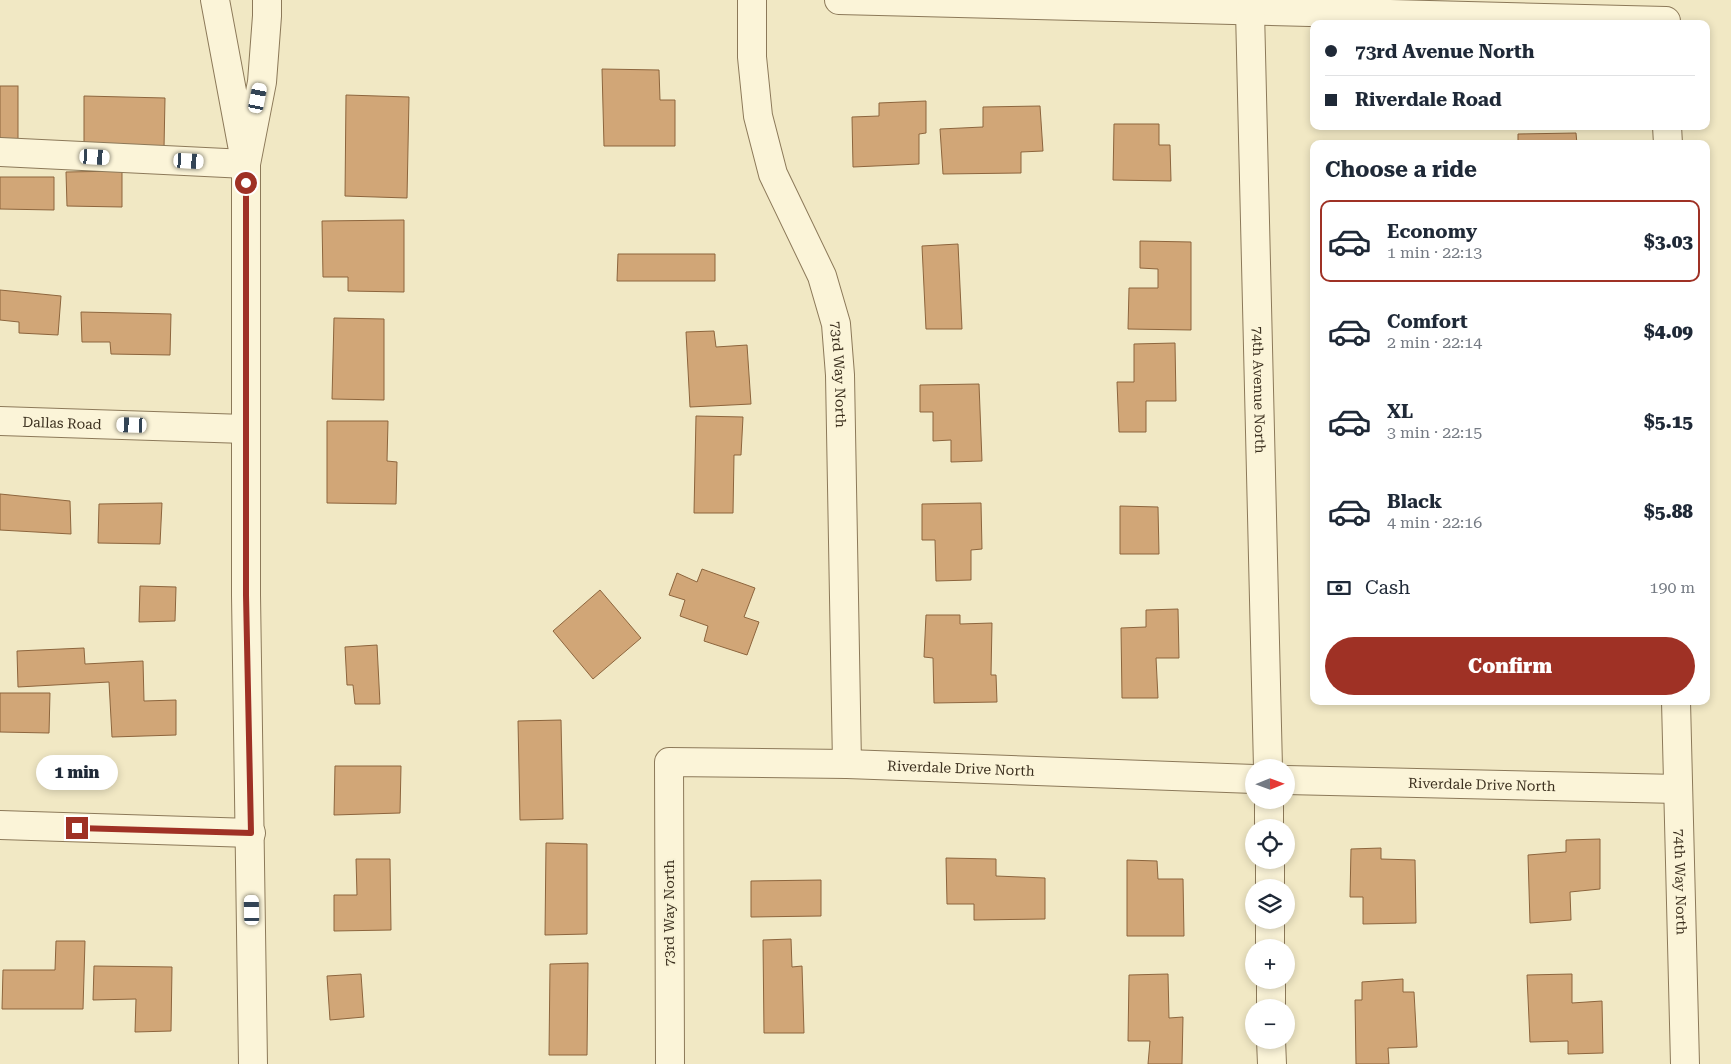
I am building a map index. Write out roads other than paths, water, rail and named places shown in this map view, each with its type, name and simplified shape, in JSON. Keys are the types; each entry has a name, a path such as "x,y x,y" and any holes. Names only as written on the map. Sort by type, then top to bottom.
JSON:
{"street":[{"path":"215,0 246,164 246,429 253,1064"},
{"path":"246,164 262,82 267,0"},
{"name":"73rd Way North","path":"752,0 752,57 758,116 774,174 822,276 836,324 840,385 847,764"},
{"path":"838,0 1250,11 1666,15"},
{"name":"74th Avenue North","path":"1250,11 1268,759"},
{"path":"0,152 246,164"},
{"name":"Dallas Road","path":"0,421 246,429"},
{"name":"74th Way North","path":"1676,705 1684,1064"},
{"name":"73rd Way North","path":"669,762 670,1064"},
{"name":"Riverdale Drive North","path":"669,762 847,764 1245,779"},
{"name":"Riverdale Drive North","path":"1295,780 1678,789"},
{"path":"0,825 251,833"},
{"path":"1271,1049 1272,1064"}]}
